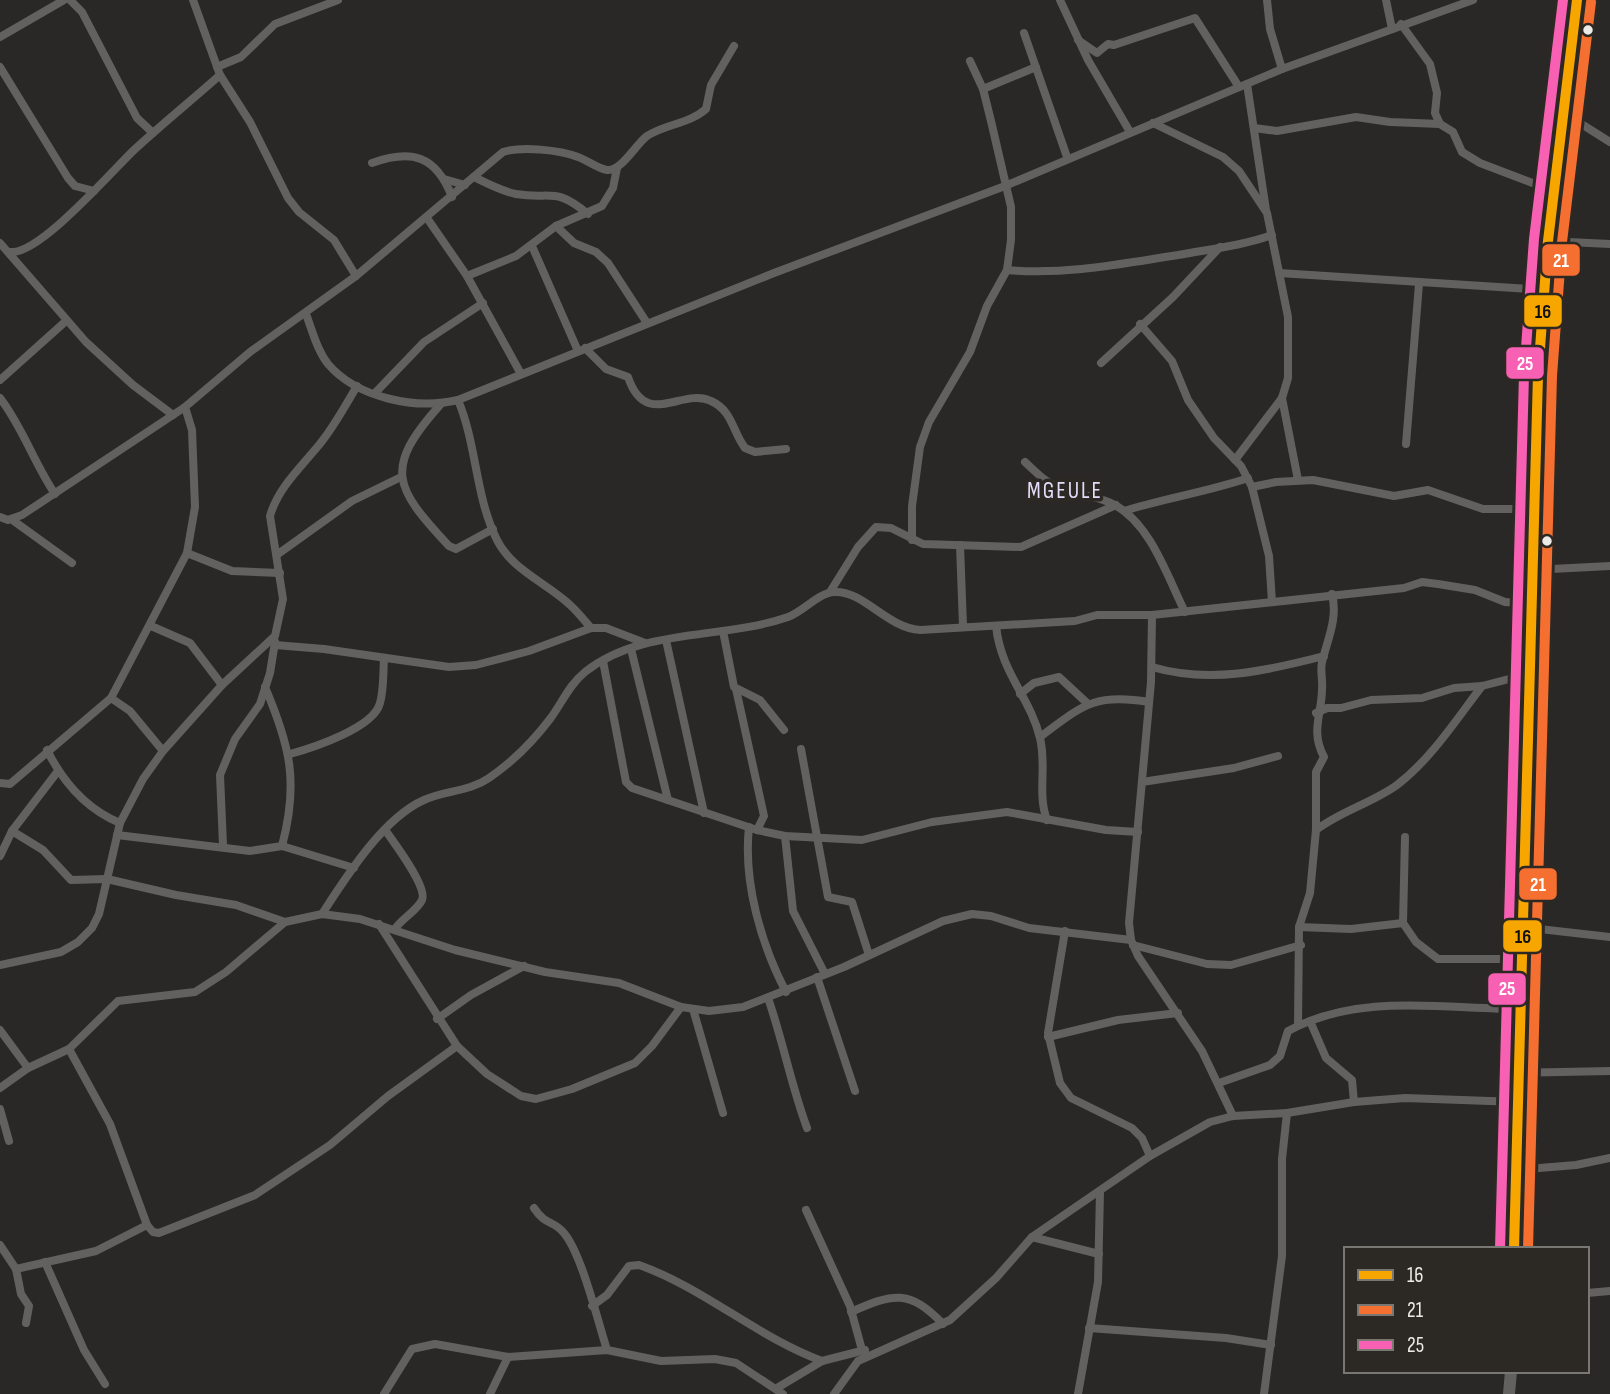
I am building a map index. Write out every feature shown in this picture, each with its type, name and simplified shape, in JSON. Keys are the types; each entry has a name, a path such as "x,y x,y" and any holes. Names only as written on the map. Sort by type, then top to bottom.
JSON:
{"main road":[{"path":"1514,1247 1538,375 1548,241 1577,0"},
{"path":"1509,1394 1511,1373"}],"street":[{"path":"0,37 64,0"},
{"path":"70,0 82,12 137,118 153,133"},
{"path":"193,0 219,71 250,122 288,198 299,212 334,240 356,276"},
{"path":"21,265 31,246 94,191 219,71 241,57 275,24 338,0"},
{"path":"1060,0 1078,40 1130,132"},
{"path":"1267,0 1270,29 1282,69"},
{"path":"1386,0 1392,29"},
{"path":"306,314 328,364 357,386 414,404 439,404 458,400 647,323 1005,186 1068,157 1282,69 1473,0"},
{"path":"1078,40 1097,53 1108,44 1114,45 1195,18 1243,85 1254,128 1267,213 1288,317 1291,355 1282,398 1297,480"},
{"path":"1401,24 1430,64 1437,93 1435,113 1440,124"},
{"path":"1024,33 1068,157"},
{"path":"467,276 533,246 556,226 588,214 608,200 617,168 650,134 673,127 706,109 712,85 734,46"},
{"path":"912,540 913,495 920,447 929,422 970,352 987,306 1007,270 1011,218 983,89 970,61"},
{"path":"0,67 68,178 75,186 94,191"},
{"path":"983,89 1036,67"},
{"path":"1564,113 1610,142"},
{"path":"1254,128 1276,131 1356,117 1390,122 1440,124 1453,132 1462,152 1480,163 1556,192"},
{"path":"1153,123 1223,157 1239,170 1267,213"},
{"path":"72,563 5,520 55,494 185,407 250,352 356,276 503,152 522,148 575,156 604,170 617,168"},
{"path":"372,163 397,154 416,155 444,179 466,185"},
{"path":"474,177 494,188 519,194 560,195 588,214"},
{"path":"444,179 452,197"},
{"path":"426,218 467,276 521,374"},
{"path":"556,226 574,243 596,252 608,263 647,323"},
{"path":"1007,270 1046,273 1124,265 1220,247 1241,246 1272,235"},
{"path":"1548,241 1610,244"},
{"path":"0,243 11,252 66,321 133,385 173,415"},
{"path":"11,252 31,246"},
{"path":"533,246 582,350 606,369 628,377 636,395 652,404 667,405 705,399 713,401 730,415 739,440 745,448 755,452 786,449"},
{"path":"1101,363 1140,324 1173,297 1220,247"},
{"path":"1279,273 1544,290"},
{"path":"1406,444 1419,284"},
{"path":"375,393 424,342 483,303"},
{"path":"0,380 66,321"},
{"path":"1140,324 1172,361 1188,400 1214,438 1248,478 1269,556 1272,602"},
{"path":"223,845 220,775 235,739 260,704 283,609 278,554 270,516 273,505 281,490 340,416 357,386"},
{"path":"0,398 15,418 35,461 55,494"},
{"path":"1235,460 1282,398"},
{"path":"458,400 469,426 477,475 497,541 516,564 570,604 590,628"},
{"path":"439,404 406,449 401,463 401,477 413,503 449,546 456,549 493,529"},
{"path":"0,783 10,784 111,698 187,553 195,507 191,430 185,407"},
{"path":"1025,462 1045,481 1061,489 1094,496 1116,505 1138,521 1185,611"},
{"path":"278,554 352,501 401,477"},
{"path":"1124,511 1248,478"},
{"path":"1252,487 1314,480 1394,496 1428,490 1483,509 1534,509"},
{"path":"322,914 354,868 386,831 420,802 475,787 492,776 536,735 572,685 603,661 645,643 723,631 790,616 830,592 858,547 877,527 891,528 912,540 1003,548 1035,543 1116,505"},
{"path":"960,545 963,626"},
{"path":"187,553 232,571 280,573"},
{"path":"1532,570 1610,566"},
{"path":"830,592 848,594 906,629 1075,621 1097,615 1152,615 1405,588 1422,582 1475,590 1505,602 1532,604"},
{"path":"1298,1025 1301,945 1299,927 1310,893 1316,830 1316,772 1324,757 1318,746 1316,713 1322,692 1324,656 1336,608 1332,594"},
{"path":"1152,615 1152,667 1129,923 1132,942 1219,1083 1233,1116"},
{"path":"151,626 190,643 222,685"},
{"path":"996,626 1004,666 1040,737 1042,808 1047,820"},
{"path":"275,640 449,667 476,665 529,651 590,628 607,628 645,643"},
{"path":"723,631 763,809 764,820 753,829 747,852 760,926 770,962 786,992"},
{"path":"0,965 61,952 78,942 92,928 99,914 120,823 163,751 222,685 275,640"},
{"path":"666,640 704,813"},
{"path":"631,649 667,800"},
{"path":"1152,667 1189,677 1220,676 1324,656"},
{"path":"290,754 337,737 374,715 380,705 384,659"},
{"path":"603,661 626,782 632,788 753,829 785,836 862,840 932,822 1007,812 1138,832"},
{"path":"1316,713 1327,708 1341,708 1371,700 1422,698 1454,688 1482,686 1528,674"},
{"path":"1020,694 1041,681 1059,677 1087,704"},
{"path":"1316,830 1339,813 1397,784 1427,755 1482,686"},
{"path":"265,687 290,754 290,816 282,846"},
{"path":"736,690 760,700 784,730"},
{"path":"111,698 130,711 163,751"},
{"path":"1040,737 1087,704 1104,698 1149,702"},
{"path":"47,750 58,771 92,809 120,823"},
{"path":"801,750 828,897 852,902 869,955"},
{"path":"1142,782 1234,768 1278,756"},
{"path":"0,856 2,844 58,771"},
{"path":"12,831 43,850 70,880 107,879 236,905 285,922"},
{"path":"386,831 419,880 423,895 395,929"},
{"path":"117,835 250,850 282,846 354,868"},
{"path":"785,836 793,911 821,975 855,1091"},
{"path":"1405,837 1402,923 1416,942 1438,959 1522,959"},
{"path":"0,1088 29,1068 69,1049 116,1002 195,992 226,972 285,922 322,914 379,924 455,950 619,983 681,1007 709,1011 743,1007 786,992 943,921 972,914 991,916 1029,928 1132,942 1207,964 1231,965 1301,945"},
{"path":"1299,927 1351,929 1402,923"},
{"path":"379,924 457,1046 508,1090 536,1099 603,1079 635,1063 652,1046 681,1007"},
{"path":"1522,927 1610,937"},
{"path":"1065,931 1048,1037 1054,1064 1065,1092 1132,1128 1142,1139 1150,1156"},
{"path":"438,1019 471,995 524,966"},
{"path":"768,998 781,1036 789,1077 807,1128"},
{"path":"1219,1083 1270,1065 1280,1056 1286,1034 1298,1025 1330,1013 1387,1005 1521,1009"},
{"path":"693,1009 723,1113"},
{"path":"1048,1037 1118,1020 1178,1013"},
{"path":"1310,1021 1326,1058 1352,1080 1354,1102"},
{"path":"0,1030 29,1068"},
{"path":"69,1049 110,1124 147,1225 153,1232 165,1232 255,1195 330,1145 388,1096 457,1046"},
{"path":"1518,1073 1610,1070"},
{"path":"834,1394 858,1361 875,1351 943,1324 973,1301 1032,1237 1150,1156 1210,1122 1233,1116 1287,1113 1354,1102 1405,1098 1518,1102"},
{"path":"0,1109 9,1141"},
{"path":"1264,1394 1282,1256 1282,1158 1287,1113"},
{"path":"1515,1170 1576,1165 1610,1158"},
{"path":"1078,1394 1098,1282 1100,1191"},
{"path":"534,1208 542,1220 564,1232 607,1350"},
{"path":"806,1210 851,1312 862,1350"},
{"path":"16,1269 108,1246 147,1225"},
{"path":"1032,1237 1099,1254"},
{"path":"0,1245 16,1269 21,1294 29,1306 26,1323"},
{"path":"45,1262 84,1350 104,1384"},
{"path":"593,1306 607,1295 629,1266 639,1265 712,1301 779,1342 822,1360"},
{"path":"1589,1293 1610,1291"},
{"path":"851,1312 875,1301 904,1296 916,1300 943,1324"},
{"path":"1089,1328 1226,1338 1271,1345"},
{"path":"384,1394 412,1349 420,1346 448,1346 508,1357 607,1350 661,1361 715,1359 736,1363 780,1391 822,1360 862,1350 875,1351"},
{"path":"490,1394 508,1357"}],"waterway":[{"path":"1526,427 1538,227 1555,90 1570,10"}],"transit line":[{"name":"25","path":"1500,1247 1524,375 1534,239 1563,0"},
{"name":"16","path":"1514,1247 1538,375 1548,241 1577,0"},
{"name":"21","path":"1528,1247 1552,376 1562,242 1591,2"}],"district":[{"name":"MGEULE","path":"1065,490"}]}
